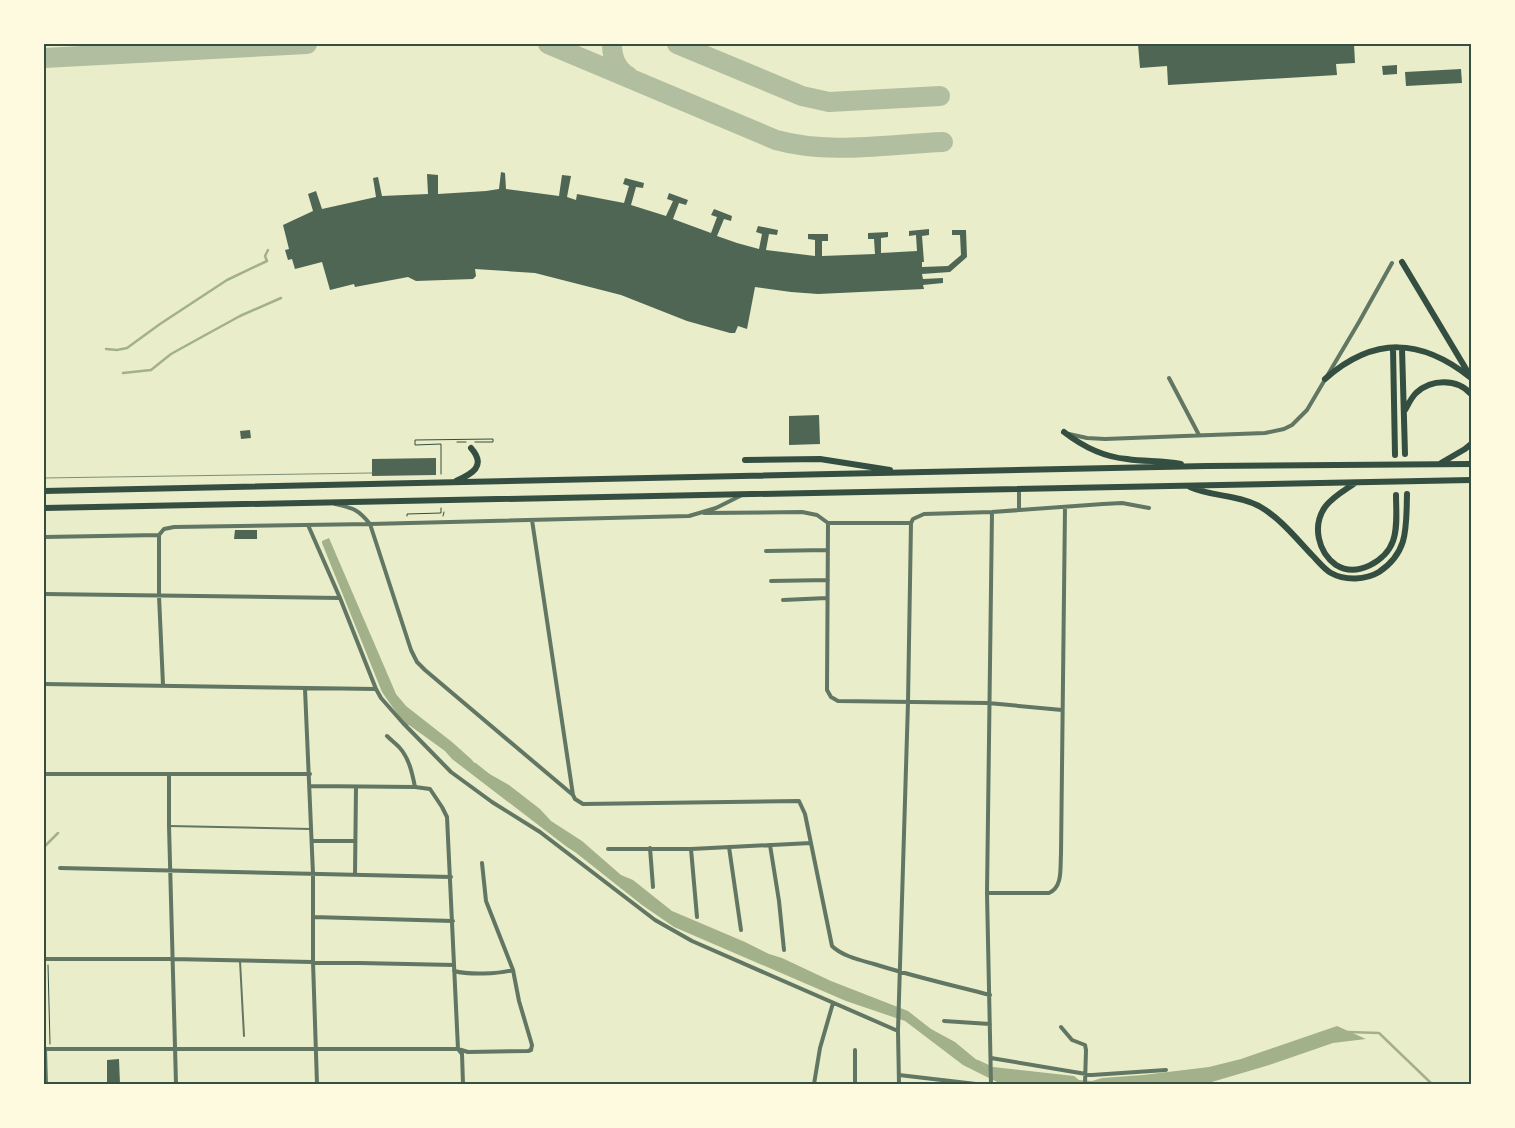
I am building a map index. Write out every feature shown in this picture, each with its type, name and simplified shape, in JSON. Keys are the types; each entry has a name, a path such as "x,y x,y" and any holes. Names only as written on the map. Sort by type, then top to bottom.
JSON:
{"main road":[{"path":"1402,262 1471,378"},
{"path":"1325,379 1338,368 1365,354 1393,348 1436,355 1454,364 1471,378"},
{"path":"1393,348 1395,455"},
{"path":"1402,348 1405,454"},
{"path":"1404,411 1415,394 1424,387 1440,382 1459,385 1471,394"},
{"path":"1394,385 1403,385"},
{"path":"1064,432 1088,447 1115,457 1128,460 1164,460 1180,464 1207,466"},
{"path":"1440,464 1471,444"},
{"path":"452,483 470,475 476,469 478,464 477,457 471,448"},
{"path":"745,460 820,460 909,473"},
{"path":"44,491 1207,466 1471,464"},
{"path":"44,509 1471,480"},
{"path":"1356,482 1325,506 1317,528 1322,550 1338,566 1354,569 1367,566 1380,560 1389,550 1396,529 1396,495"},
{"path":"1186,485 1201,492 1229,495 1260,506 1278,519 1331,573 1346,578 1357,578 1375,574 1390,564 1398,554 1406,531 1407,494"}],"street":[{"path":"1064,432 1087,438 1105,439 1265,433 1284,429 1292,425 1307,410 1360,322 1392,263"},
{"path":"1169,378 1199,435"},
{"path":"1019,489 1019,510"},
{"path":"163,685 159,596 159,535 164,529 174,527 689,516 725,504 742,495"},
{"path":"328,503 355,509 370,524 411,650 417,662 573,795"},
{"path":"899,1084 898,1028 908,702 911,523 913,519 924,514 992,512 1122,503 1149,508"},
{"path":"987,892 1048,893 1058,886 1061,854 1064,507"},
{"path":"700,513 802,512 817,515 828,523 911,523"},
{"path":"991,1084 987,892 992,512"},
{"path":"532,520 575,800 584,804 795,800 801,803 805,814 832,946 840,952 900,972 990,995"},
{"path":"828,523 826,690 831,697 838,700 988,703 1062,710"},
{"path":"308,525 381,698 402,723 451,772 492,802 540,832 655,920 692,941 833,1003 898,1028"},
{"path":"44,537 159,535"},
{"path":"766,550 828,550"},
{"path":"771,581 828,580"},
{"path":"44,594 340,598"},
{"path":"783,600 828,598"},
{"path":"44,684 376,689"},
{"path":"305,689 314,874 313,962 317,1084"},
{"path":"387,736 406,756 412,768 415,787"},
{"path":"44,774 310,774"},
{"path":"169,775 176,1084"},
{"path":"310,786 430,788 442,807 447,817 458,1049 462,1054 463,1084"},
{"path":"355,875 356,787"},
{"path":"312,841 355,841"},
{"path":"608,849 690,849 811,843"},
{"path":"770,845 779,901 784,950"},
{"path":"729,847 741,930"},
{"path":"650,848 653,887"},
{"path":"690,849 698,917"},
{"path":"47,1049 458,1049 468,1052 528,1052 531,1050 532,1045 519,1001 514,970 486,900 482,863"},
{"path":"60,868 451,877"},
{"path":"313,917 453,921"},
{"path":"46,959 172,959 454,965"},
{"path":"454,970 464,973 490,973 514,970"},
{"path":"814,1084 820,1048 833,1003"},
{"path":"944,1022 990,1024"},
{"path":"1061,1027 1070,1039 1085,1045 1085,1084"},
{"path":"855,1050 855,1084"},
{"path":"991,1059 1085,1076 1166,1070"},
{"path":"899,1075 976,1084"}],"lane":[{"path":"169,826 311,829"},
{"path":"240,961 244,1036"},
{"path":"47,1049 47,1084"}],"path":[{"path":"441,444 415,445 415,440 493,439 493,442 457,442"},
{"path":"442,513 444,516 408,517 408,514 442,513"},
{"path":"46,959 47,1049"}],"shaded area":[{"path":"329,538 396,694 406,706 452,742 479,768 509,785 540,809 551,821 582,841 621,875 633,880 672,911 831,981 908,1011 931,1029 955,1042 984,1066 1074,1076 1079,1080 1092,1081 1102,1078 1209,1067 1241,1059 1337,1026 1366,1039 1333,1043 1205,1084 1001,1084 963,1065 905,1021 846,1001 674,927 642,905 452,759 445,751 409,725 405,725 382,692 322,543 322,541"}],"building":[{"path":"1138,44 1354,44 1355,63 1336,64 1337,75 1168,85 1167,66 1140,68"},
{"path":"1397,65 1397,74 1383,75 1382,66"},
{"path":"1461,69 1462,83 1406,86 1405,72"},
{"path":"501,172 505,173 506,189 559,196 562,175 571,176 567,197 576,200 577,194 624,203 629,186 623,184 625,178 644,183 643,188 636,187 631,205 666,216 673,201 667,199 669,193 688,200 686,205 679,203 673,219 711,233 717,217 711,215 714,209 732,216 731,221 724,219 717,236 759,249 762,234 756,232 758,226 778,230 777,235 769,234 766,250 815,256 815,240 808,239 808,234 828,234 828,241 822,241 822,256 875,254 874,239 868,239 868,233 888,232 888,237 881,238 881,253 917,251 916,235 909,236 909,231 929,229 929,235 922,236 924,262 922,262 922,267 948,266 961,255 960,235 952,235 952,230 966,230 967,257 950,272 922,274 923,279 943,278 943,283 923,285 924,289 818,294 755,287 747,329 738,326 735,333 687,321 621,295 535,273 475,269 476,276 473,279 416,281 408,277 355,287 354,284 330,290 322,262 295,269 292,259 288,260 285,250 289,249 283,225 313,211 308,194 316,191 322,209 376,197 373,178 378,177 382,196 428,194 427,174 438,175 438,194 486,191 499,189"},
{"path":"819,415 820,444 789,445 789,416"},
{"path":"250,430 251,438 241,439 240,431"},
{"path":"436,458 436,475 372,476 372,459"},
{"path":"235,530 257,530 257,539 234,539"},
{"path":"119,1059 120,1084 107,1084 107,1060"}],"waterway":[{"path":"106,349 117,350 127,348 227,280 267,261 265,256 268,250"},
{"path":"123,373 151,370 171,354 189,344 240,316 281,298"},
{"path":"475,764 490,776"},
{"path":"44,847 58,833"},
{"path":"1348,1032 1379,1033 1432,1084"},
{"path":"977,1061 990,1067"}],"taxiway":[{"path":"44,58 307,44"},
{"path":"548,44 776,140 817,147 838,148 943,142"},
{"path":"612,44 616,62 620,70 628,76"},
{"path":"677,44 802,96 829,102 940,96"}],"tram line":[{"path":"44,478 372,473"}]}
